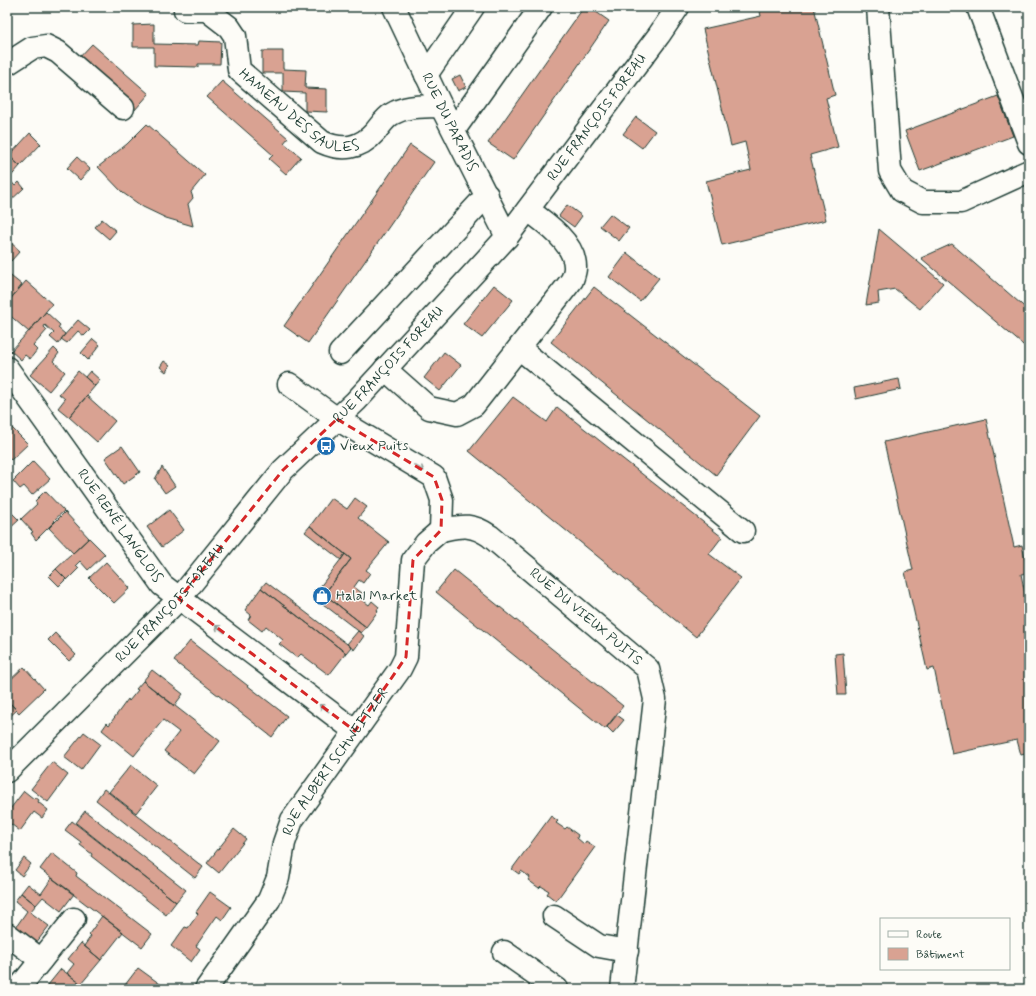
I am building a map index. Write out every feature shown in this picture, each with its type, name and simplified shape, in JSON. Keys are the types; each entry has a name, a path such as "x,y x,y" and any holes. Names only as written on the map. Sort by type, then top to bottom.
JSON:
{"street":[{"name":"RUE DU PARADIS","path":"394,7 441,106 508,237"},
{"path":"426,75 473,7"},
{"path":"454,130 541,7"},
{"name":"RUE FRANÇOIS FOREAU","path":"7,771 180,599 283,470 337,419 508,237 659,35 678,7"},
{"path":"878,7 890,171 902,191 923,202 961,202 1029,171"},
{"path":"978,7 1029,143"},
{"name":"HAMEAU DES SAULES","path":"185,10 207,10 229,26 235,36 239,70 322,142 333,147 344,149 359,144 370,138 385,119 401,110 412,107 441,106"},
{"path":"7,64 32,48 46,46 58,52 123,108"},
{"path":"340,353 486,194"},
{"path":"385,369 429,408 456,414 474,405 572,280 576,268 571,253 553,228 528,210"},
{"path":"519,348 744,531"},
{"name":"RUE RENÉ LANGLOIS","path":"7,368 162,585 355,731"},
{"path":"289,384 337,419 434,477 442,500 441,530"},
{"name":"RUE DU VIEUX PUITS","path":"441,530 463,525 477,527 490,536 648,669 655,699 622,989"},
{"name":"RUE ALBERT SCHWEITZER","path":"206,989 270,900 278,878 284,843 292,820 400,669 406,657 413,560 426,543 441,530"},
{"path":"554,916 599,946 627,952"},
{"path":"18,989 74,918"},
{"path":"7,934 41,960"},
{"path":"504,952 557,989"}],"highlighted area":[{"path":"337,419 434,477 442,500 441,530 413,560 406,657 355,731 179,599 283,470"}],"building":[{"path":"584,7 589,7 609,21 513,160 488,143"},
{"path":"759,7 814,7 835,95 826,98 838,147 810,155 826,220 722,245 706,181 751,170 745,142 731,146 703,29 761,16"},
{"path":"154,24 154,44 198,45 199,41 221,42 220,64 198,64 198,67 154,66 154,47 133,47 133,25"},
{"path":"92,44 149,94 134,111 76,61"},
{"path":"262,51 283,51 283,69 306,70 305,88 327,89 327,112 305,111 305,93 283,92 283,73 262,73"},
{"path":"460,75 466,87 458,91 452,79"},
{"path":"222,81 288,138 284,143 301,157 286,174 269,159 273,155 207,97"},
{"path":"998,96 1013,136 920,171 905,131"},
{"path":"636,117 655,131 642,148 623,134"},
{"path":"147,124 205,175 191,192 193,198 188,204 193,226 166,218 143,207 123,193 98,167 127,144"},
{"path":"30,133 41,144 20,166 9,156"},
{"path":"7,143 13,151 9,156 20,166 7,181"},
{"path":"410,145 434,162 308,343 284,326"},
{"path":"77,157 90,169 80,180 67,168"},
{"path":"9,179 15,186 19,182 24,188 7,204 7,181"},
{"path":"567,205 582,216 574,227 559,216"},
{"path":"610,214 629,228 619,241 600,226"},
{"path":"102,219 116,231 109,239 95,227"},
{"path":"879,229 943,283 920,309 895,289 878,292 879,303 866,305"},
{"path":"10,242 20,251 11,261 7,257 7,245"},
{"path":"952,244 1029,311 1029,350 921,258"},
{"path":"627,253 659,278 640,301 609,277"},
{"path":"7,273 22,285 7,303"},
{"path":"26,281 52,304 29,332 7,313 7,303"},
{"path":"494,285 513,300 482,338 463,324"},
{"path":"594,287 760,416 716,475 551,342"},
{"path":"46,312 60,325 58,328 65,334 58,344 50,337 54,333 45,325 44,327 47,330 33,346 37,350 30,359 25,355 21,360 11,351"},
{"path":"78,320 90,330 84,336 78,331 67,343 61,339"},
{"path":"93,339 100,345 88,360 81,353"},
{"path":"54,348 59,353 53,361 65,372 49,391 30,375"},
{"path":"444,352 461,365 440,391 424,378"},
{"path":"164,361 170,365 166,372 160,367"},
{"path":"78,371 95,386 69,417 58,408 65,399 59,394"},
{"path":"90,371 100,380 95,386 85,377"},
{"path":"899,379 901,389 856,399 854,388"},
{"path":"87,396 115,421 97,442 69,417"},
{"path":"513,397 547,422 557,407 722,537 709,554 741,578 696,637 469,451"},
{"path":"986,419 1014,547 1022,545 1028,573 1021,574 1029,614 1029,753 1021,755 1017,740 952,754 934,668 927,670 905,572 913,570 884,442"},
{"path":"9,425 28,444 11,460 7,456 7,428"},
{"path":"122,446 140,472 123,484 105,458"},
{"path":"33,461 50,479 32,495 24,486 20,489 13,481"},
{"path":"162,467 175,486 165,493 155,479"},
{"path":"45,491 64,511 36,540 31,533 33,532 21,519 37,504 35,501"},
{"path":"331,498 347,509 355,498 367,507 358,518 389,542 366,570 370,573 363,583 359,580 354,587 362,593 360,598 369,605 372,601 379,607 377,610 378,611 366,627 324,594 351,559 310,526"},
{"path":"169,510 184,530 162,547 147,527"},
{"path":"65,512 89,538 73,553 49,528"},
{"path":"12,513 19,520 7,531 7,518"},
{"path":"310,526 345,554 341,560 305,532"},
{"path":"89,538 105,554 88,570 80,561 76,565 79,568 67,580 56,569"},
{"path":"345,554 351,559 319,601 313,596"},
{"path":"106,562 130,588 114,603 89,578"},
{"path":"56,569 66,579 59,586 49,576"},
{"path":"454,570 623,706 605,729 436,592"},
{"path":"266,582 351,647 346,653 261,588"},
{"path":"261,588 346,653 329,675 301,654 297,658 279,644 283,640 266,626 262,631 248,620 251,615 245,610"},
{"path":"324,594 366,627 361,633 319,601"},
{"path":"358,631 364,636 354,650 347,644"},
{"path":"55,633 76,655 69,661 48,640"},
{"path":"190,641 287,716 272,737 174,661"},
{"path":"843,653 846,695 838,695 835,654"},
{"path":"24,667 44,689 19,713 7,700 7,683"},
{"path":"152,670 183,694 174,706 143,681"},
{"path":"143,681 220,741 194,774 164,751 179,732 163,720 134,756 102,730 107,723 109,725 128,699 129,701 138,690 136,689"},
{"path":"7,700 17,710 7,719"},
{"path":"617,715 624,720 613,733 607,727"},
{"path":"84,732 100,744 81,770 64,757"},
{"path":"52,762 68,775 48,802 31,789"},
{"path":"131,765 157,786 136,813 109,792"},
{"path":"104,789 203,867 195,878 96,800"},
{"path":"24,791 34,799 35,797 39,800 38,802 48,810 42,818 34,812 20,831 7,821 7,813"},
{"path":"85,811 186,890 176,902 76,823"},
{"path":"551,816 558,821 556,823 565,829 567,827 578,835 577,838 584,844 586,841 595,847 556,901 547,894 549,891 541,886 539,888 528,880 530,877 521,871 519,874 512,869"},
{"path":"72,821 176,902 166,915 91,856 92,854 80,845 81,842 65,830"},
{"path":"234,829 246,839 219,873 207,863"},
{"path":"52,853 77,873 76,876 152,934 142,947 40,869"},
{"path":"24,858 31,864 22,876 15,870"},
{"path":"52,878 74,894 61,911 43,897 36,905 21,893 28,884 41,894"},
{"path":"210,892 231,907 222,920 217,916 196,946 200,949 191,962 171,946 185,927 188,928 198,914 196,912"},
{"path":"21,893 36,905 30,912 49,926 36,943 16,927 27,911 15,901"},
{"path":"102,916 123,932 101,960 84,946 91,936 89,934"},
{"path":"81,943 101,960 81,984 67,973 74,964 68,959"},
{"path":"138,968 167,989 130,989 125,985"},
{"path":"61,969 81,984 77,989 53,989 48,985"}],"place":[{"name":"Vieux Puits","path":"326,446"},
{"name":"Halal Market","path":"322,596"}]}
